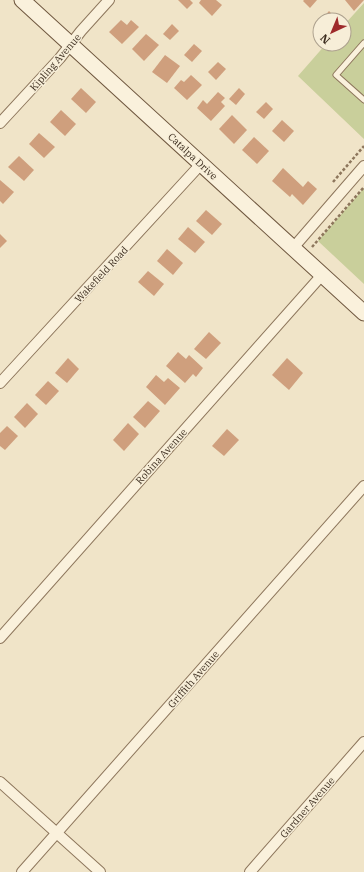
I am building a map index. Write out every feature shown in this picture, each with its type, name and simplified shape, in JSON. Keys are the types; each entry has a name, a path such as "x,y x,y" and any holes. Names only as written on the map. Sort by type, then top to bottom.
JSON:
{"street":[{"name":"Catalpa Drive","path":"22,0 364,313"},
{"name":"Kipling Avenue","path":"0,123 60,58 110,0"},
{"name":"Wakefield Road","path":"0,383 201,164"},
{"path":"293,248 364,166"},
{"name":"Robina Avenue","path":"0,638 322,275"},
{"name":"Griffith Avenue","path":"22,872 364,486"},
{"name":"Gardner Avenue","path":"250,872 364,742"},
{"path":"0,782 100,872"}],"lane":[{"path":"364,43 336,74 364,100"}],"path":[{"path":"310,248 364,186"}],"green space":[{"path":"364,3 364,139 298,76 319,52 352,52 352,16"},
{"path":"364,188 364,284 318,241"}],"building":[{"path":"178,0 190,0 193,3 187,9"},
{"path":"201,0 216,0 222,5 212,16 199,3"},
{"path":"317,0 310,8 303,1"},
{"path":"345,0 364,0 354,11"},
{"path":"121,20 127,25 131,20 139,27 122,44 109,32"},
{"path":"172,24 179,31 170,40 163,34"},
{"path":"146,34 159,45 144,61 132,49"},
{"path":"194,44 202,51 192,62 184,55"},
{"path":"165,55 180,66 167,83 152,72"},
{"path":"218,62 226,69 216,80 208,72"},
{"path":"191,75 202,85 187,100 174,88 181,80 184,82"},
{"path":"81,88 96,102 86,113 71,99"},
{"path":"239,88 245,94 236,105 229,99"},
{"path":"218,92 225,98 221,102 225,106 211,121 197,108 203,100 207,104"},
{"path":"266,102 273,109 264,119 256,112"},
{"path":"61,110 76,124 65,136 50,122"},
{"path":"232,115 247,130 234,144 219,129"},
{"path":"282,120 294,131 284,142 272,131"},
{"path":"39,133 55,147 44,158 29,144"},
{"path":"254,137 269,151 257,164 242,150"},
{"path":"19,156 34,170 24,181 8,167"},
{"path":"283,168 303,187 308,181 317,189 303,205 292,194 290,197 272,181"},
{"path":"0,180 14,192 3,204 0,201"},
{"path":"206,210 222,224 212,235 196,221"},
{"path":"188,227 205,242 195,253 178,239"},
{"path":"0,234 7,241 0,248"},
{"path":"167,249 183,263 173,275 157,261"},
{"path":"148,271 164,284 154,296 138,282"},
{"path":"209,332 221,343 206,359 194,349"},
{"path":"178,352 186,359 189,355 203,368 196,377 193,374 185,383 166,366"},
{"path":"68,358 79,369 67,383 55,373"},
{"path":"287,358 303,373 289,390 272,375"},
{"path":"156,375 164,382 168,378 180,388 165,405 146,387"},
{"path":"48,381 59,391 46,405 35,395"},
{"path":"148,401 160,411 145,428 133,417"},
{"path":"27,403 38,414 25,428 14,417"},
{"path":"128,423 139,434 124,451 113,440"},
{"path":"7,426 18,436 5,450 0,446 0,433"},
{"path":"227,429 239,440 224,456 212,446"}]}
